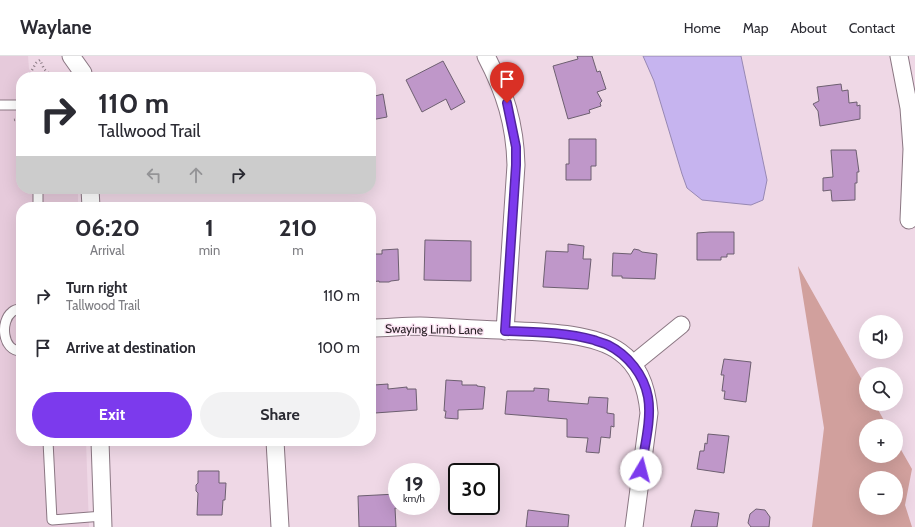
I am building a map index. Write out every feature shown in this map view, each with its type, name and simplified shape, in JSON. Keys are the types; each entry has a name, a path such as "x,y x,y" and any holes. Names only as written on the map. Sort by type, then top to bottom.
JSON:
{"street":[{"path":"71,56 82,72"},
{"path":"486,56 498,78 507,103 516,147 505,331"},
{"path":"899,56 909,108 912,149 909,220"},
{"path":"633,364 681,325"},
{"name":"Swaying Limb Lane","path":"376,328 419,326 557,334 586,338 607,344 620,352 633,364 644,382 648,397 649,413 634,527"},
{"path":"100,446 103,522"},
{"path":"274,446 280,527"}],"lane":[{"path":"0,105 16,105"},
{"path":"16,311 8,315 3,323 3,330 7,345 16,350"},
{"path":"48,446 52,520 103,522"}],"path":[{"path":"39,56 44,69 47,72"},
{"path":"31,72 36,63 40,60"}],"shaded area":[{"path":"0,56 28,56 29,69 32,72 16,72 16,194 78,194 78,202 16,202 16,446 86,446 89,527 0,527"},
{"path":"643,56 741,56 767,180 763,200 751,205 702,200 687,188 654,81"},
{"path":"798,266 859,375 859,411 879,411 883,419 859,419 859,463 903,463 903,453 912,469 905,505 912,527 812,527 824,428"}],"building":[{"path":"577,56 592,56 597,72 600,71 606,89 597,92 602,101 600,103 601,106 589,110 590,113 568,119 553,66 578,59"},
{"path":"443,61 465,102 451,110 446,99 422,112 406,80"},
{"path":"841,84 842,91 848,90 849,103 857,102 857,106 860,105 860,119 820,126 818,111 813,104 819,101 817,87"},
{"path":"383,94 387,117 376,119 376,96"},
{"path":"569,139 596,139 596,166 591,166 591,180 566,180 566,164 569,164"},
{"path":"831,150 856,150 859,172 857,172 857,183 855,183 855,200 832,201 831,190 823,191 823,178 833,177"},
{"path":"734,232 734,254 727,254 727,257 721,257 721,260 697,260 697,233"},
{"path":"425,240 471,241 471,281 424,280"},
{"path":"568,244 584,246 583,259 591,259 588,289 543,287 546,251 568,252"},
{"path":"398,249 399,280 389,282 376,281 376,254 382,254 382,250"},
{"path":"634,249 642,252 657,254 655,279 622,278 622,276 612,276 613,253 631,254"},
{"path":"724,359 751,362 746,402 724,399 725,391 722,391 724,375 721,375"},
{"path":"446,380 462,381 462,385 477,385 485,387 483,409 458,410 458,419 445,418"},
{"path":"388,384 388,389 407,387 407,389 416,389 417,410 376,413 376,385"},
{"path":"534,388 549,389 548,401 588,404 589,397 608,398 607,413 614,414 614,427 611,426 610,438 601,437 599,453 586,452 588,438 567,437 567,419 505,414 507,391 534,391"},
{"path":"708,434 729,436 724,473 697,469 700,451 704,451 705,443 707,444"},
{"path":"198,471 219,471 219,483 226,483 222,515 197,515 198,493 196,491 196,485 198,483"},
{"path":"388,494 388,515 395,515 396,527 359,527 358,496"},
{"path":"756,509 765,510 770,517 769,527 751,527 748,523 750,514"},
{"path":"528,510 569,515 568,527 526,527"},
{"path":"695,510 719,513 717,527 691,527"}],"route":[{"path":"507,103 516,147 516,165 505,331 557,334 586,338 607,344 620,352 633,364 644,382 648,397 649,413 641,470"}]}
